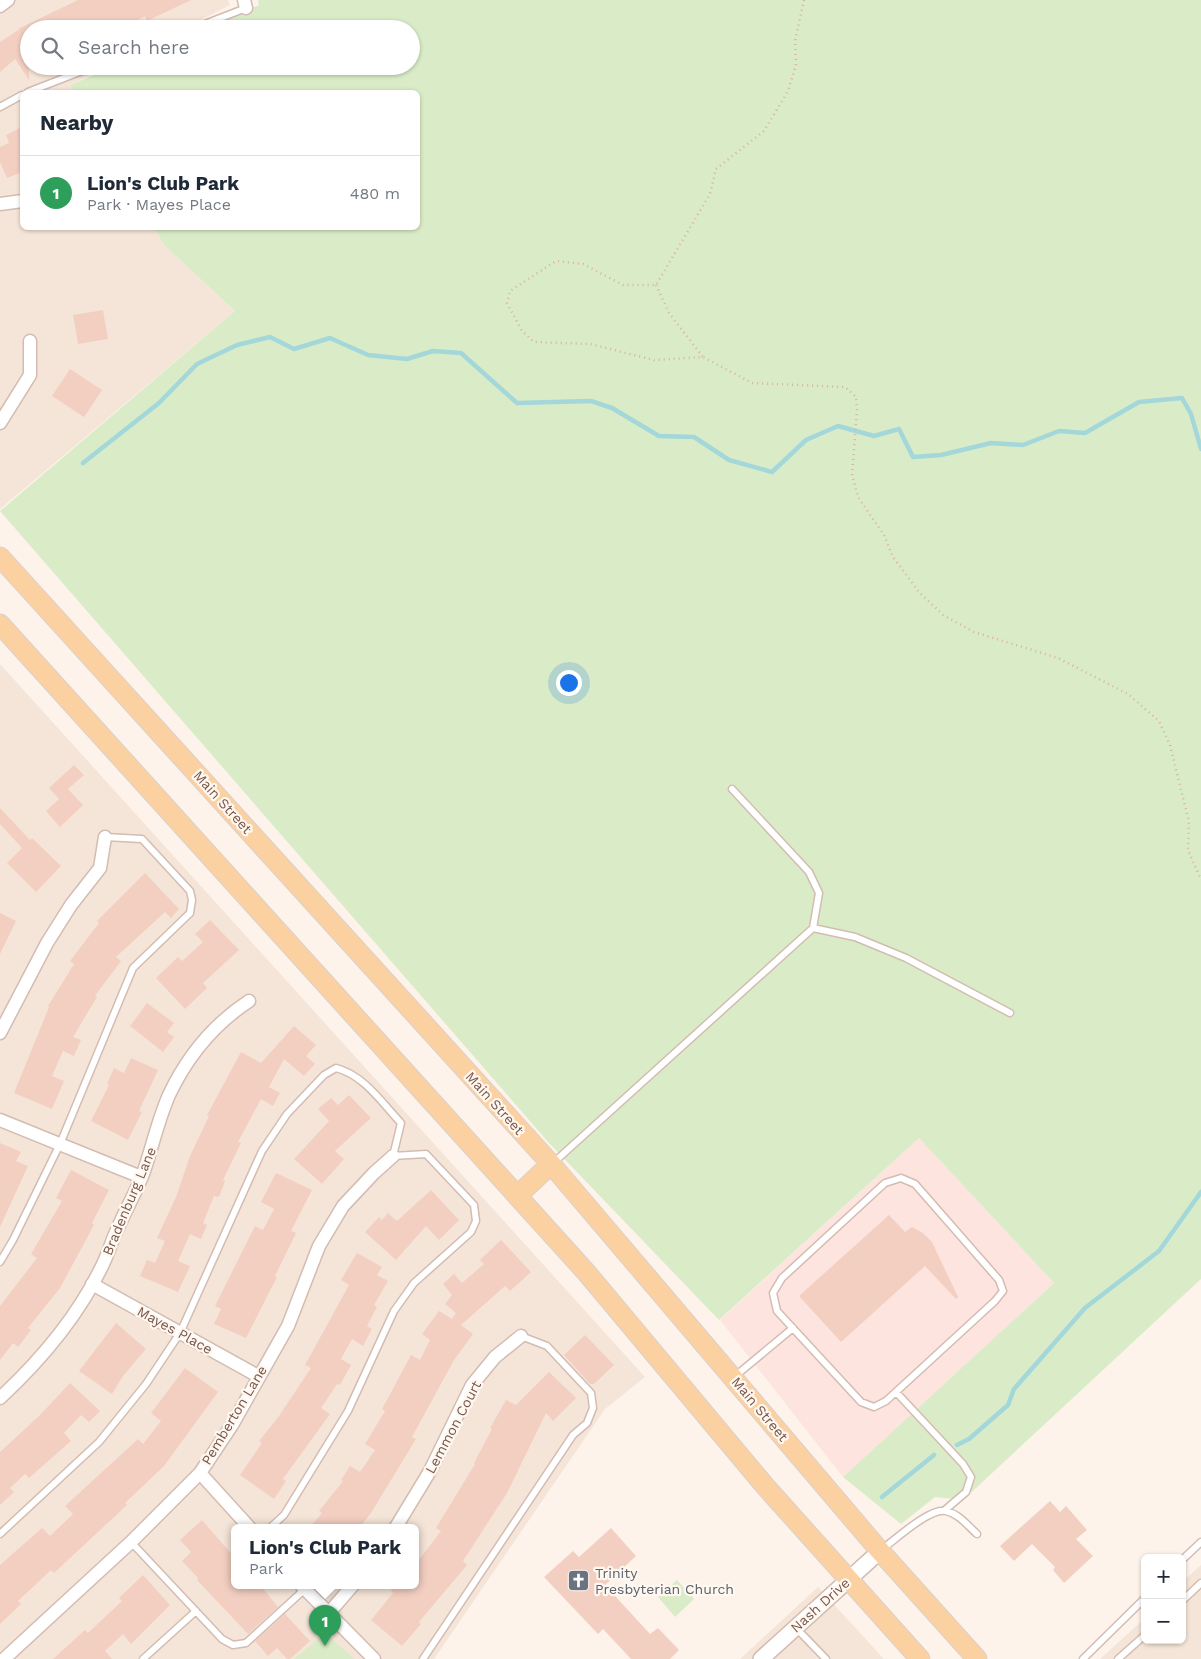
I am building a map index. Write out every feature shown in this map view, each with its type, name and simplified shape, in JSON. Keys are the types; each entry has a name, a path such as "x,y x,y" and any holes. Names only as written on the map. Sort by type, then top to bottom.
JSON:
{"main road":[{"name":"Main Street","path":"0,557 551,1164 880,1551 977,1659"},
{"path":"0,624 586,1272 765,1486 920,1659"},
{"path":"517,1196 551,1164"}],"street":[{"path":"0,6 8,0"},
{"path":"0,204 20,201"},
{"path":"0,423 30,375 30,340"},
{"path":"0,1033 47,943 71,905 100,868 105,837"},
{"name":"Bradenburg Lane","path":"0,1398 20,1379 71,1319 92,1284 142,1177 169,1095 195,1050 226,1017 249,1001"},
{"path":"0,1120 142,1177"},
{"name":"Pemberton Lane","path":"4,1659 131,1542 200,1473 232,1425 288,1326 319,1246 344,1206 393,1156"},
{"name":"Mayes Place","path":"92,1284 258,1376"},
{"name":"Lemmon Court","path":"398,1524 430,1471 472,1385 495,1357 521,1336"},
{"path":"200,1473 246,1524"},
{"name":"Nash Drive","path":"761,1659 880,1551"},
{"path":"305,1589 374,1659"},
{"path":"328,1614 350,1589"}],"lane":[{"path":"211,20 245,4"},
{"path":"33,90 72,75"},
{"path":"0,107 20,96"},
{"path":"551,1164 814,928 819,893 809,872 732,789"},
{"path":"0,1262 60,1144 133,968 190,913 192,900 190,891 142,839 105,837"},
{"path":"814,928 855,937 906,958 1010,1013"},
{"path":"0,1534 99,1442 146,1384 180,1333 262,1151 287,1114 324,1075 336,1068 350,1071 360,1078 401,1124 393,1156 426,1154 474,1205 476,1221 471,1232 414,1283 394,1311 348,1411 284,1515 274,1524"},
{"path":"902,1178 914,1184 999,1280 1003,1291 995,1301 896,1392 886,1401 874,1407 861,1402 777,1311 773,1292 782,1278 885,1183 902,1178"},
{"path":"733,1378 793,1328"},
{"path":"423,1659 573,1435 587,1424 593,1408 590,1393 548,1346 521,1336"},
{"path":"880,1551 931,1513 944,1510 966,1492 971,1477 963,1464 896,1392"},
{"path":"944,1510 959,1516 976,1534"},
{"path":"131,1542 222,1639 233,1645 246,1643 301,1589"},
{"path":"1186,1556 1201,1542"},
{"path":"1183,1599 1201,1583"},
{"path":"1083,1659 1144,1599"},
{"path":"143,1659 196,1611"},
{"path":"796,1627 826,1659"},
{"path":"1118,1659 1141,1639"}],"path":[{"path":"656,285 710,194 716,169 764,131 788,91 796,65 795,41 804,0"},
{"path":"656,285 623,285 583,264 556,261 510,291 507,303 522,331 534,342 590,344 654,360 702,357"},
{"path":"656,285 669,313 702,357 752,383 845,387 856,397 857,410 852,476 858,497 884,535 893,557 919,592 943,614 974,632 1058,658 1128,694 1159,721 1170,745 1190,822 1188,850 1201,880"}],"shaded area":[{"path":"0,0 228,0 230,5 201,20 20,20 20,75 90,75 70,85 73,90 20,90 20,230 155,230 164,245 235,311 0,509"},
{"path":"0,664 645,1377 605,1409 434,1659 0,1659"},
{"path":"919,1138 1054,1283 843,1477 720,1320"},
{"path":"1201,1565 1201,1659 1100,1659 1141,1622 1141,1644 1186,1644 1186,1578"},
{"path":"818,1587 884,1659 740,1659"}],"green space":[{"path":"258,0 1201,0 1201,1279 963,1500 935,1497 901,1524 843,1477 1054,1283 919,1138 719,1320 549,1143 0,511 235,311 164,245 155,230 420,230 420,90 73,90 70,85 94,75 420,75 420,20 224,20 259,5"},
{"path":"677,1580 694,1599 675,1617 658,1597"},
{"path":"325,1633 355,1659 294,1659"}],"building":[{"path":"78,0 191,0 149,20 147,20 145,16 138,20 37,20"},
{"path":"20,29 20,66 15,59 0,72 0,42"},
{"path":"20,128 20,173 7,178 0,162 0,147 9,143 6,135"},
{"path":"103,310 108,339 78,344 73,315"},
{"path":"70,369 102,390 84,417 52,396"},
{"path":"74,765 84,775 68,789 83,805 60,827 46,811 59,799 49,788"},
{"path":"0,808 30,840 32,838 61,866 36,892 7,863 22,848 0,824"},
{"path":"145,873 179,909 171,918 165,912 116,957 121,961 95,996 97,997 73,1037 81,1040 74,1056 63,1051 52,1076 64,1081 52,1109 14,1093 48,1006 74,964 70,961 99,923 97,921"},
{"path":"0,913 16,921 0,954"},
{"path":"210,920 239,950 203,983 207,988 185,1009 156,978 178,957 182,961 203,942 195,934"},
{"path":"147,1003 174,1023 167,1032 174,1037 163,1052 130,1026"},
{"path":"294,1026 316,1045 306,1056 315,1064 304,1076 284,1059 269,1087 280,1093 273,1106 261,1099 238,1142 241,1143 223,1180 225,1181 219,1197 214,1196 203,1223 207,1225 201,1239 190,1234 178,1261 190,1266 178,1292 140,1276 147,1260 155,1263 165,1241 157,1238 176,1197 190,1156 209,1116 207,1115 241,1052 261,1063"},
{"path":"131,1058 158,1070 139,1111 142,1112 128,1140 91,1121 109,1085 107,1084 114,1068 124,1073"},
{"path":"349,1095 371,1118 335,1151 344,1159 322,1184 294,1159 329,1121 318,1109 331,1098 338,1105"},
{"path":"0,1143 21,1152 16,1161 28,1166 0,1227"},
{"path":"71,1170 109,1190 92,1223 94,1225 60,1288 28,1328 31,1330 18,1347 13,1343 0,1360 0,1306 37,1258 31,1254 62,1201 56,1198"},
{"path":"276,1173 312,1190 291,1231 296,1233 275,1276 277,1277 246,1338 214,1324 221,1309 215,1306 255,1226 263,1230 274,1209 261,1202"},
{"path":"431,1190 459,1220 439,1240 426,1226 396,1260 365,1232 379,1217 382,1220 388,1213 397,1221"},
{"path":"889,1215 905,1232 912,1227 923,1233 932,1242 958,1297 956,1299 925,1266 841,1342 799,1296"},
{"path":"501,1240 531,1272 510,1291 505,1286 461,1325 473,1334 454,1360 412,1437 416,1439 362,1524 313,1524 322,1513 319,1511 343,1481 341,1480 350,1466 360,1472 375,1450 365,1444 385,1411 382,1409 411,1355 420,1360 430,1340 422,1334 439,1311 452,1319 456,1313 445,1304 452,1295 443,1284 454,1274 462,1283 484,1264 480,1260"},
{"path":"357,1253 382,1267 377,1275 388,1281 374,1305 377,1307 367,1326 372,1329 363,1346 352,1339 341,1359 351,1365 340,1385 337,1384 321,1408 330,1414 283,1479 286,1481 274,1499 240,1475 262,1443 259,1441 279,1416 311,1368 305,1365 349,1285 341,1280"},
{"path":"116,1323 146,1349 123,1376 112,1394 79,1371"},
{"path":"585,1335 614,1365 594,1384 590,1384 564,1355"},
{"path":"185,1368 218,1392 164,1466 125,1503 127,1505 54,1573 51,1570 18,1601 21,1604 0,1624 0,1565 42,1528 50,1536 73,1514 65,1506 138,1439 143,1444 161,1421 151,1413"},
{"path":"549,1372 576,1398 553,1421 546,1413 507,1493 463,1561 467,1565 419,1622 421,1624 402,1646 371,1620 393,1593 391,1591 393,1589 419,1589 419,1560 441,1531 436,1528 475,1464 492,1429 490,1428 506,1400 516,1405"},
{"path":"70,1383 100,1411 89,1422 81,1415 64,1433 71,1441 29,1478 25,1474 10,1488 14,1492 0,1505 0,1452 40,1415"},
{"path":"1050,1501 1060,1512 1066,1506 1087,1530 1076,1539 1093,1556 1064,1583 1053,1570 1055,1567 1032,1544 1014,1561 1000,1546"},
{"path":"202,1520 231,1553 231,1589 263,1589 278,1607 248,1634 197,1580 198,1578 182,1561 191,1552 180,1540"},
{"name":"Trinity Presbyterian Church","path":"611,1528 636,1556 605,1585 650,1634 658,1628 679,1650 670,1659 631,1659 603,1629 598,1634 544,1577 573,1551 579,1557"},
{"path":"143,1575 170,1605 131,1644 123,1634 105,1651 112,1659 53,1659 85,1630 88,1633 122,1601 119,1598"},
{"path":"285,1614 310,1641 290,1659 287,1659 277,1648 268,1656 255,1641"}],"waterway":[{"path":"83,463 159,403 197,364 237,345 270,337 294,349 330,338 368,355 407,359 433,351 461,353 517,403 591,401 612,408 659,436 694,437 729,460 772,472 806,440 838,426 874,436 899,429 913,457 941,455 991,443 1023,445 1059,431 1085,433 1139,402 1182,398 1191,414 1201,449"},
{"path":"957,1445 969,1439 1008,1405 1014,1389 1085,1308 1159,1251 1201,1192"},
{"path":"882,1497 934,1455"}],"place":[{"name":"Trinity Presbyterian Church","path":"579,1581"},
{"name":"Lion's Club Park","path":"325,1646"}]}
